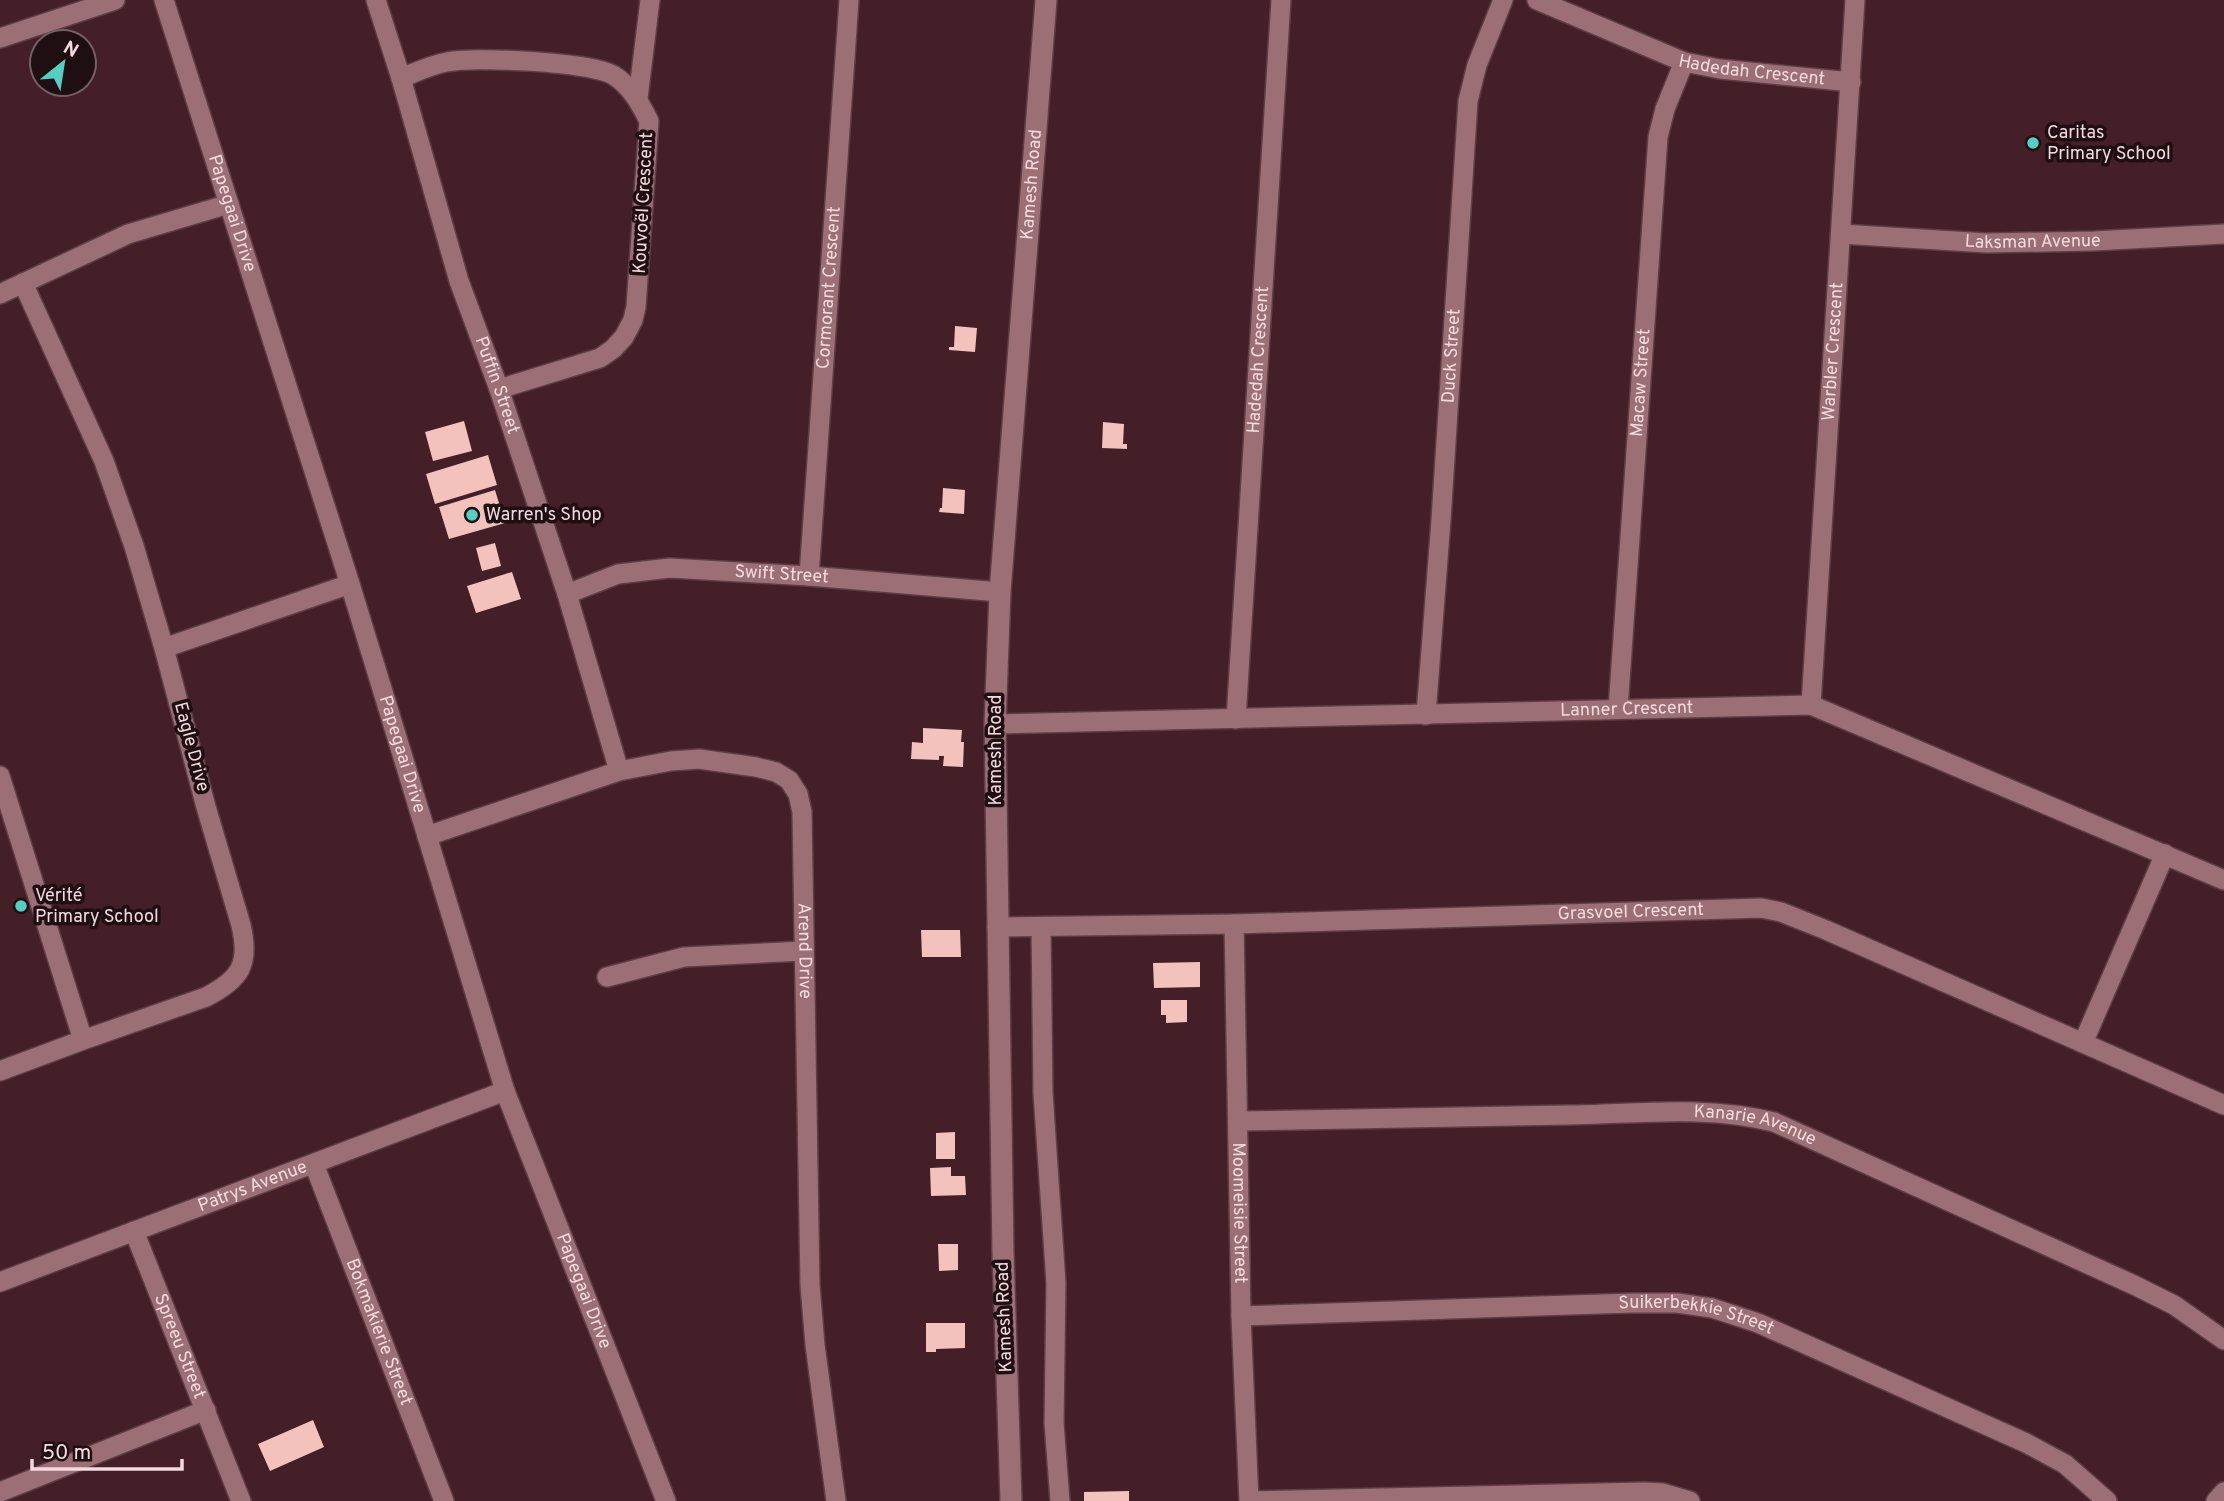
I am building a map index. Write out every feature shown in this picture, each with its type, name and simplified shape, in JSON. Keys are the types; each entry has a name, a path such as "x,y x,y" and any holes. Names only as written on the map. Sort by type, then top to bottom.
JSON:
{"street":[{"path":"0,38 115,0"},
{"name":"Papegaai Drive","path":"164,0 350,584 505,1091 666,1501"},
{"name":"Puffin Street","path":"376,0 459,281 499,389 567,594 619,771"},
{"path":"638,98 650,0"},
{"name":"Cormorant Crescent","path":"810,576 849,0"},
{"name":"Kamesh Road","path":"1010,1501 995,724 1000,592 1046,0"},
{"name":"Hadedah Crescent","path":"1236,719 1281,0"},
{"name":"Duck Street","path":"1426,715 1468,101 1477,65 1503,0"},
{"name":"Hadedah Crescent","path":"1537,0 1684,62 1720,69 1851,82"},
{"name":"Warbler Crescent","path":"1811,705 1855,0"},
{"name":"Kouvoël Crescent","path":"401,78 447,62 474,59 584,65 612,74 638,98 649,121 639,287 633,320 613,349 600,358 499,389"},
{"name":"Macaw Street","path":"1618,709 1658,137 1665,108 1684,62"},
{"path":"0,294 128,234 229,204"},
{"name":"Laksman Avenue","path":"1841,234 1987,243 2106,241 2224,234"},
{"name":"Eagle Drive","path":"0,1071 206,997 224,988 238,975 245,958 241,925 134,546 104,461 23,283"},
{"name":"Swift Street","path":"567,594 618,574 670,568 810,576 1000,592"},
{"path":"164,648 350,584"},
{"name":"Lanner Crescent","path":"995,724 1811,705 2224,880"},
{"name":"Arend Drive","path":"427,836 619,771 671,761 699,759 776,772 789,780 798,794 802,812 810,1285 815,1345 836,1501"},
{"path":"0,776 83,1040"},
{"path":"2083,1044 2165,854"},
{"name":"Grasvoel Crescent","path":"998,927 1761,908 1781,912 1826,930 2224,1105"},
{"name":"Moomeisie Street","path":"1234,923 1241,1316 1250,1501"},
{"path":"1041,927 1043,1093 1056,1283 1054,1423 1060,1501"},
{"path":"607,977 684,957 803,951"},
{"name":"Patrys Avenue","path":"0,1282 505,1091"},
{"name":"Kanarie Avenue","path":"1239,1121 1689,1111 1741,1114 1774,1122 2134,1285 2174,1305 2224,1340"},
{"name":"Bokmakierie Street","path":"314,1164 444,1501"},
{"name":"Spreeu Street","path":"134,1231 241,1501"},
{"name":"Suikerbekkie Street","path":"1241,1316 1633,1303 1677,1303 1712,1308 1758,1323 2026,1443 2064,1464 2107,1501"},
{"path":"0,1492 206,1410"},
{"path":"1250,1501 1621,1492 1663,1493 1690,1501"},
{"path":"2216,1501 2224,1492"}],"building":[{"path":"955,326 977,328 975,352 949,350 949,347 954,347"},
{"path":"464,421 472,451 433,461 425,432"},
{"path":"1103,422 1124,424 1123,444 1127,444 1127,449 1102,448"},
{"path":"488,455 497,485 435,504 426,474"},
{"path":"943,488 965,490 964,514 939,512 942,508"},
{"name":"Warren's Shop","path":"495,490 505,523 449,539 439,507"},
{"path":"495,543 501,566 482,571 476,548"},
{"path":"512,572 521,599 476,613 467,586"},
{"path":"923,728 962,730 963,767 943,766 944,756 939,756 939,760 911,759 912,742 923,743"},
{"path":"921,930 960,930 961,957 922,957"},
{"path":"1200,962 1200,987 1154,988 1153,963"},
{"path":"1161,1000 1187,1000 1187,1022 1166,1023 1166,1015 1161,1015"},
{"path":"955,1132 955,1159 936,1159 936,1133"},
{"path":"951,1167 951,1176 965,1176 966,1195 931,1196 930,1168"},
{"path":"938,1244 958,1244 958,1270 939,1271"},
{"path":"926,1323 965,1323 965,1348 926,1352"},
{"path":"313,1420 324,1447 270,1471 258,1444"},
{"path":"1129,1491 1129,1501 1084,1501 1084,1492"}],"place":[{"name":"Caritas Primary School","path":"2033,143"},
{"name":"Warren's Shop","path":"472,515"},
{"name":"Vérité Primary School","path":"21,906"}]}
